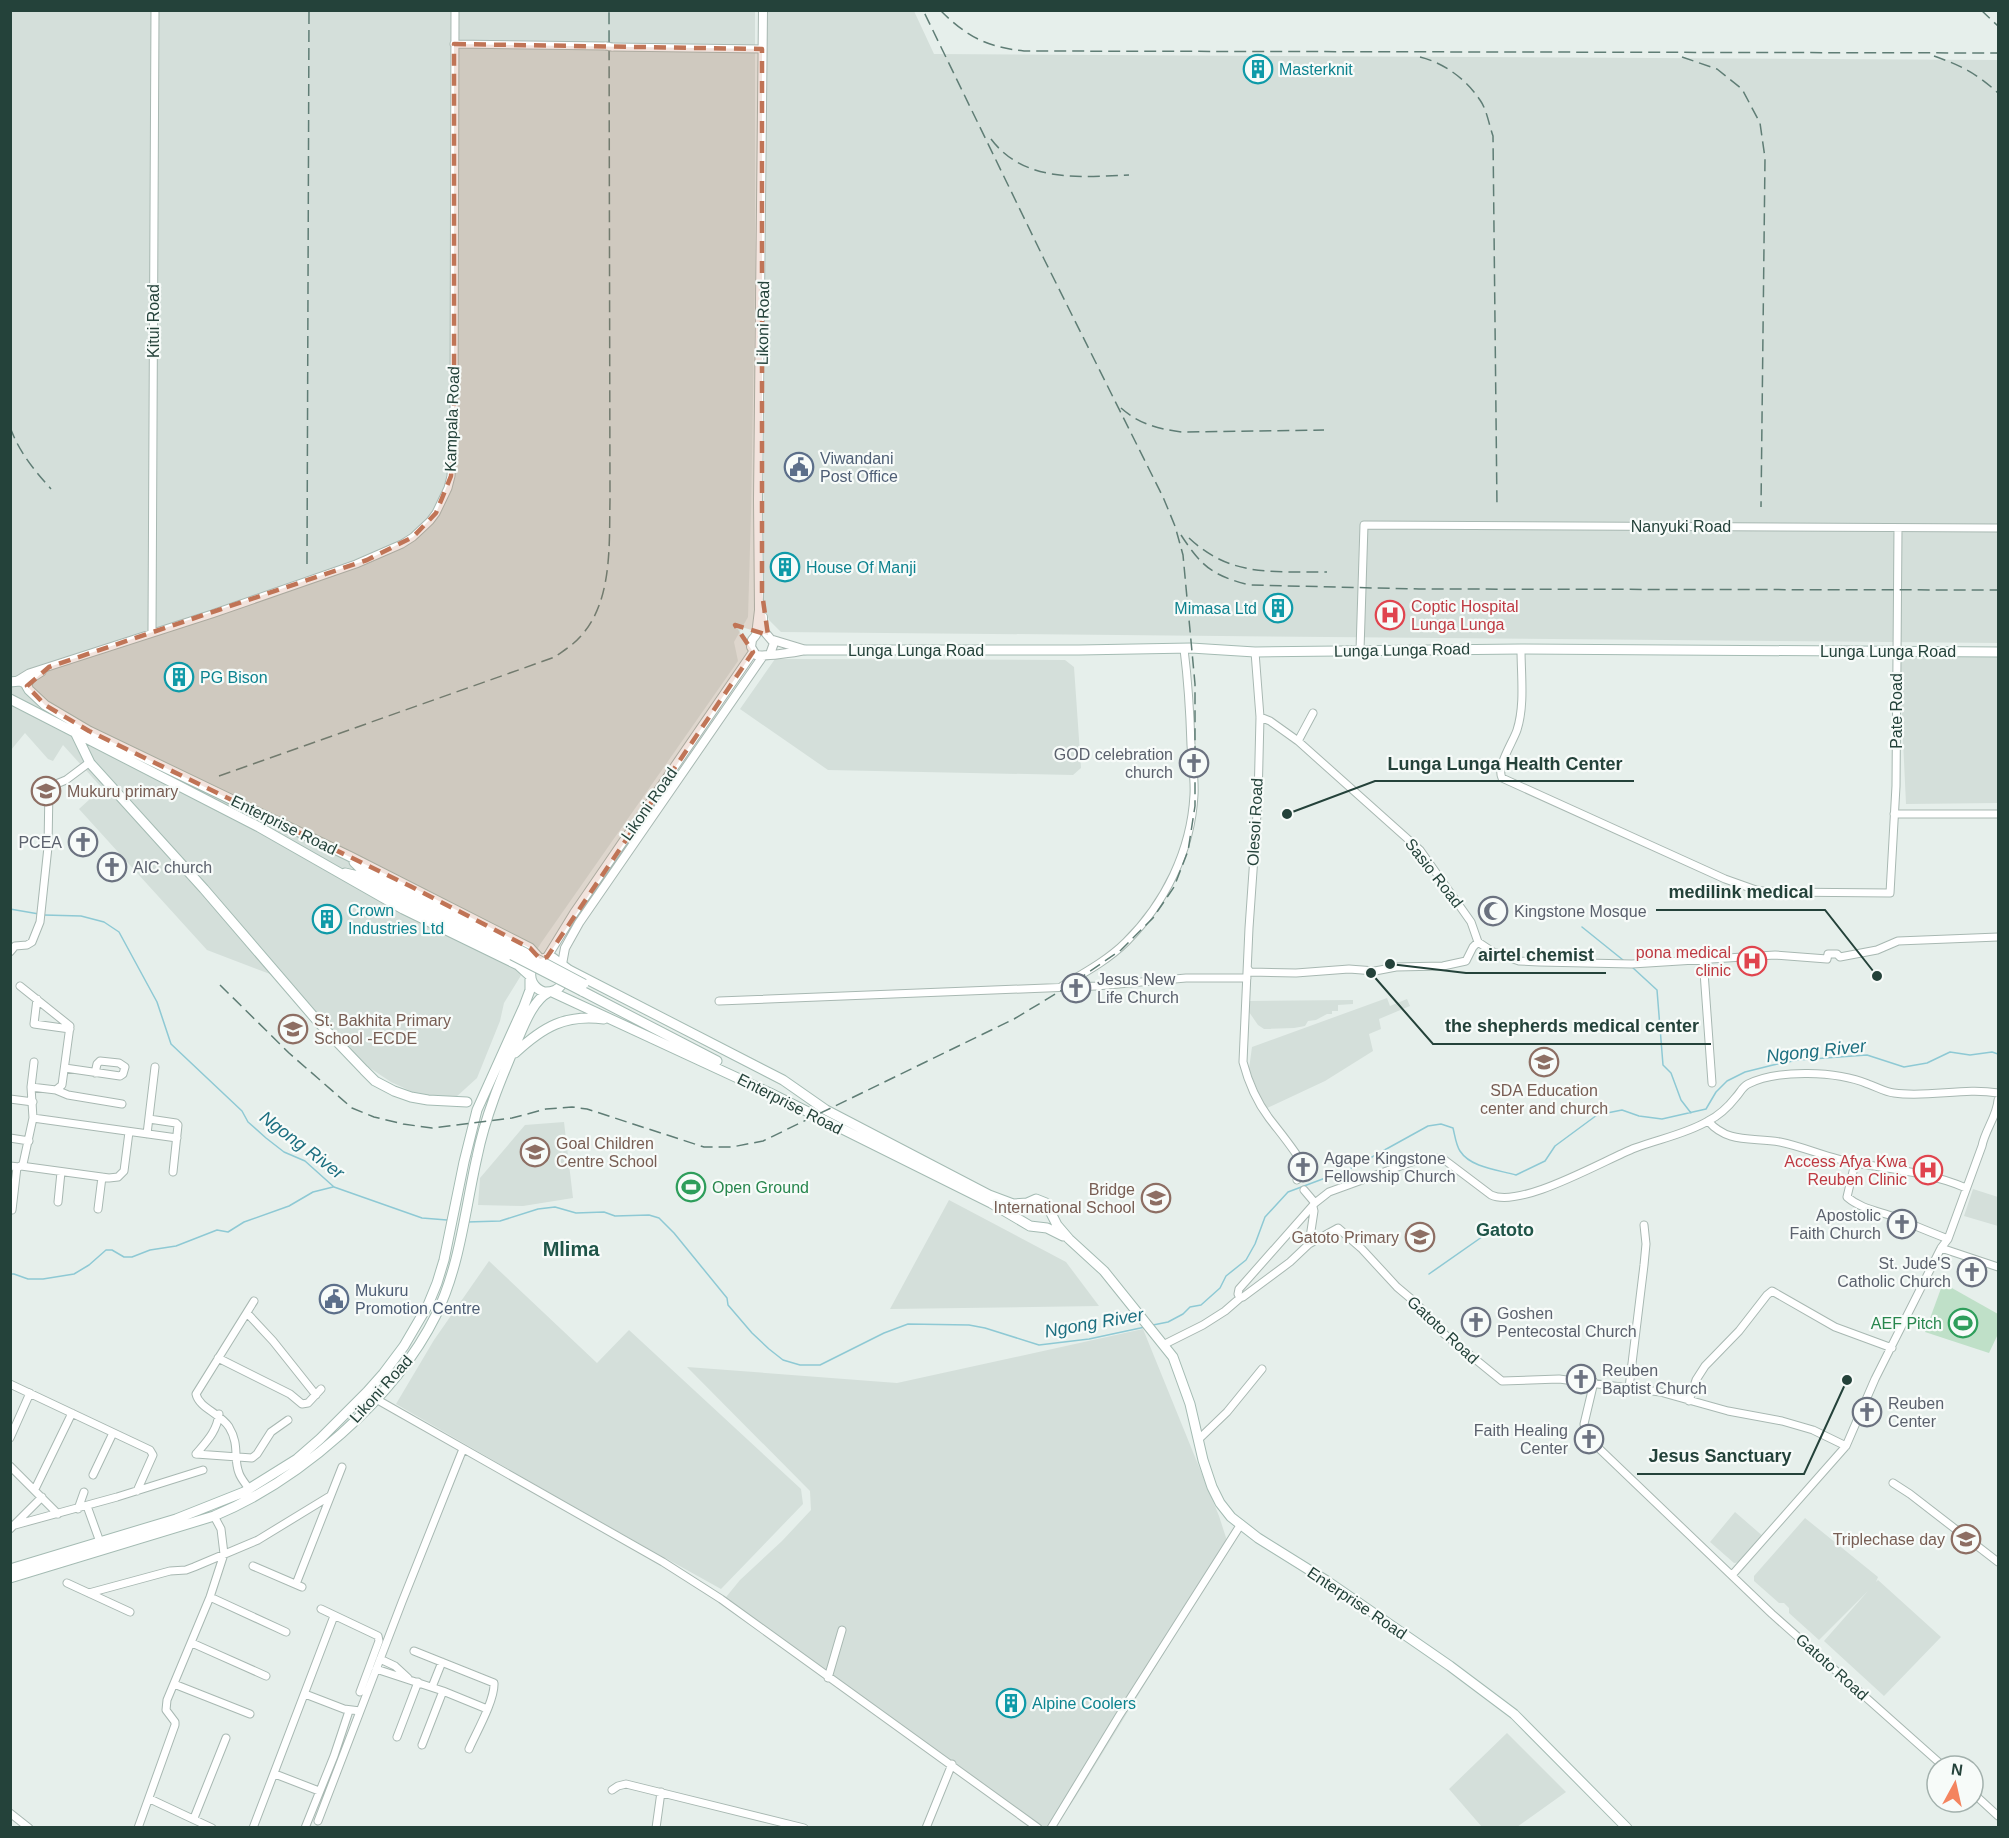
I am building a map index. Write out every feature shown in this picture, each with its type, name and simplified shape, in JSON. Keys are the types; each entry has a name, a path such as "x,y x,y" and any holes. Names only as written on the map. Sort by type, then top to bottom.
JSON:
{"main road":[{"name":"Lunga Lunga Road","path":"806,650 1184,649 1255,652 1521,649 1998,652"},
{"name":"Enterprise Road","path":"12,682 21,681 45,705 89,731 349,855 530,948 543,958"},
{"name":"Enterprise Road","path":"14,700 25,699 28,688"},
{"name":"Enterprise Road","path":"14,700 259,827 403,909 518,965 530,978"},
{"path":"76,734 90,762 320,1024 375,1081 394,1091 417,1098 467,1102 496,1093"},
{"path":"349,855 361,869 753,1070 783,1080"},
{"path":"338,872 358,876 378,886 747,1077 770,1093"},
{"path":"543,958 552,958 562,965 565,976 561,986 550,992 536,988 530,978 531,968 543,958"},
{"name":"Enterprise Road","path":"562,965 783,1080 826,1110 954,1178 1009,1203 1027,1203"},
{"name":"Likoni Road","path":"10,1569 210,1507 249,1489 297,1459 345,1416 383,1374 409,1338 428,1305 444,1260 477,1110 528,996 530,978"},
{"name":"Enterprise Road","path":"550,992 618,1021 770,1093 1025,1221"},
{"name":"Likoni Road","path":"10,1578 214,1516 244,1503 286,1479 328,1446 376,1399 414,1353 436,1314 449,1283 463,1230 477,1155 496,1093 529,1016 544,995 550,992"},
{"path":"528,996 535,996 539,1001"},
{"path":"511,1057 536,1034 558,1022 579,1017 618,1021"},
{"path":"467,1102 477,1110 489,1115"},
{"path":"1036,1199 1043,1201 1050,1208 1051,1215 1069,1239 1054,1230 1033,1227 1025,1221 1023,1212 1027,1203 1036,1199"},
{"path":"1040,1227 1048,1221 1051,1215"},
{"name":"Enterprise Road","path":"1069,1239 1104,1271 1173,1357 1200,1438 1203,1460 1220,1503 1258,1538 1327,1581 1457,1671 1514,1714 1627,1827"}],"street":[{"name":"Kitui Road","path":"152,632 155,10"},
{"name":"Kampala Road","path":"12,682 29,673 367,560 413,537 430,521 442,502 451,476 454,419 455,10"},
{"name":"Likoni Road","path":"765,10 762,49 762,593 764,630 770,637"},
{"name":"Likoni Road","path":"756,635 759,610 765,10"},
{"path":"454,44 762,49"},
{"name":"Nanyuki Road","path":"1360,650 1364,525 1998,528"},
{"name":"Pate Road","path":"1521,649 1520,716 1500,770 1502,778 1725,879 1755,890 1890,893 1894,814 1898,528"},
{"path":"562,965 565,948 579,923 766,655 774,647 770,637 763,633 756,635 751,643 753,652 766,655"},
{"name":"Lunga Lunga Road","path":"770,637 806,650"},
{"path":"1061,987 1105,959 1139,928 1159,903 1183,852 1194,795 1189,692 1184,649"},
{"name":"Lunga Lunga Road","path":"766,655 806,650"},
{"name":"Likoni Road","path":"543,958 753,652"},
{"name":"Olesoi Road","path":"1255,652 1260,717 1258,800 1243,1062 1247,1076 1268,1117 1289,1141 1305,1168 1306,1172 1297,1180"},
{"path":"28,688 31,679 49,667"},
{"path":"1298,741 1313,713"},
{"name":"Sasio Road","path":"1260,717 1270,721 1298,741 1420,850 1471,922 1478,942"},
{"path":"10,952 15,946 32,942 40,922 48,847 49,787 66,780 90,762"},
{"path":"1894,814 1998,814"},
{"path":"1248,969 1250,972 1272,973 1349,969 1375,971 1396,967 1452,965 1466,961 1478,942 1493,952 1520,961 1628,964 1775,955 1827,959 1828,954 1837,954 1840,957 1851,956 1877,950 1898,940 1998,937"},
{"path":"1703,958 1712,1083"},
{"path":"719,1001 1119,985 1186,978 1247,978"},
{"path":"20,986 66,1021 70,1029 62,1086 56,1090"},
{"path":"37,999 34,1024 70,1029"},
{"path":"12,1210 16,1166 28,1141 33,1118 34,1062"},
{"path":"147,1134 155,1066"},
{"path":"65,1068 94,1073"},
{"path":"1240,1298 1239,1289 1314,1205 1329,1192 1417,1160 1431,1157 1442,1158 1495,1197 1524,1195 1541,1190 1636,1148 1708,1121 1735,1099 1744,1087 1771,1076 1788,1074 1830,1076 1868,1084 1894,1094 1933,1095 1960,1091 1998,1093"},
{"path":"32,1088 56,1090 68,1095 122,1104"},
{"path":"10,1099 33,1102"},
{"path":"1733,1575 1846,1446 1875,1379 1941,1248 1948,1239 1984,1134 1998,1107 1998,1100"},
{"path":"33,1118 177,1138"},
{"path":"148,1119 176,1123 179,1126 173,1172"},
{"path":"1708,1121 1713,1128 1727,1137 1779,1142 1855,1163 1942,1179 1966,1188"},
{"path":"16,1166 114,1178 124,1171 129,1132"},
{"path":"10,1138 28,1141"},
{"path":"1855,1163 1847,1197 1850,1200 1866,1209 1948,1239"},
{"path":"58,1202 62,1172"},
{"path":"98,1209 102,1177"},
{"path":"1304,1190 1314,1205 1309,1244"},
{"path":"1629,1388 1646,1244 1644,1226"},
{"name":"Gatoto Road","path":"1163,1345 1225,1311 1290,1262 1309,1244 1332,1230 1340,1229 1443,1332 1502,1381 1559,1379 1660,1392 1728,1411 1782,1421 1812,1430 1846,1446"},
{"path":"1941,1248 1998,1267"},
{"path":"1689,1401 1696,1380 1705,1366 1772,1292 1835,1327 1892,1347"},
{"path":"249,1489 238,1471 233,1434 219,1414 199,1401 196,1394 254,1301"},
{"path":"218,1358 279,1389 302,1404 308,1403 319,1392 247,1313"},
{"path":"1200,1438 1227,1412 1262,1369"},
{"name":"Gatoto Road","path":"1594,1382 1584,1424 1586,1436 1772,1614 1930,1754"},
{"path":"10,1383 152,1453 137,1491"},
{"path":"10,1438 30,1393"},
{"path":"376,1399 663,1562 721,1599 1038,1827"},
{"path":"35,1489 72,1413"},
{"path":"219,1414 218,1426 213,1435 196,1454 249,1458 254,1456 271,1432 288,1420"},
{"path":"93,1475 113,1433"},
{"path":"318,1821 463,1449"},
{"path":"10,1466 58,1514"},
{"path":"253,1566 299,1585 342,1467"},
{"path":"13,1527 203,1470"},
{"path":"160,1484 164,1472"},
{"path":"1893,1483 1998,1562"},
{"path":"78,1509 84,1492"},
{"path":"89,1593 170,1571 186,1570 258,1540 330,1496"},
{"path":"13,1527 42,1497"},
{"path":"87,1506 100,1542"},
{"path":"138,1827 175,1725 165,1710 167,1700 192,1643 225,1554 221,1529 214,1516"},
{"path":"1051,1827 1241,1524"},
{"path":"67,1583 130,1612"},
{"path":"210,1597 286,1632"},
{"path":"321,1610 379,1638 360,1692"},
{"path":"254,1827 334,1616"},
{"path":"828,1678 842,1630"},
{"path":"192,1643 266,1676"},
{"path":"414,1651 494,1683 487,1709 469,1749"},
{"path":"380,1659 395,1666 408,1678"},
{"path":"432,1687 441,1662"},
{"path":"376,1669 408,1678 487,1709"},
{"path":"397,1737 418,1682"},
{"path":"174,1684 250,1714"},
{"path":"423,1745 443,1691"},
{"path":"305,1694 346,1712 359,1715"},
{"path":"305,1827 346,1712"},
{"path":"194,1818 226,1738"},
{"path":"926,1827 952,1764"},
{"path":"275,1774 319,1791"},
{"path":"612,1790 626,1784 804,1827"},
{"path":"656,1827 661,1792"},
{"path":"150,1799 212,1827"},
{"path":"1985,1804 1998,1816"},
{"path":"10,1813 29,1827"}],"highlighted area":[{"path":"454,44 762,49 762,593 768,635 735,625 753,652 547,957 540,959 530,948 410,886 89,731 45,705 27,686 49,667 367,560 413,537 436,513 451,476 454,419"}],"shaded area":[{"path":"10,11 755,11 755,282 751,513 748,617 734,642 738,661 541,943 504,1003 500,1021 477,1078 455,1098 419,1095 391,1082 367,1066 270,974 207,950 79,809 102,788 63,745 53,761 48,759 25,733 11,750"},
{"path":"767,11 914,11 934,54 1998,60 1998,643 781,632 769,620 763,601"},
{"path":"1899,654 1998,655 1998,803 1906,804"},
{"path":"775,659 1065,660 1074,667 1081,768 1073,775 828,770 740,709"},
{"path":"1387,998 1390,1006 1407,999 1410,1006 1379,1019 1381,1029 1369,1034 1373,1051 1325,1081 1265,1109 1249,1069 1252,1047"},
{"path":"1353,1000 1353,1004 1338,1005 1338,1011 1332,1011 1332,1014 1308,1021 1305,1026 1294,1028 1264,1029 1258,1025 1249,1012 1249,1001"},
{"name":"Goal Children Centre School","path":"564,1122 573,1198 523,1206 478,1205 480,1178 525,1125"},
{"path":"1973,1189 1998,1197 1998,1226 1964,1216"},
{"path":"949,1200 1066,1262 1099,1306 890,1309"},
{"path":"489,1261 597,1363 629,1330 801,1489 803,1504 721,1589 396,1404 434,1340"},
{"path":"1143,1329 1219,1516 1229,1547 1075,1798 1055,1827 1039,1827 722,1602 740,1580 811,1510 810,1491 687,1367 897,1383"},
{"path":"1735,1512 1765,1538 1742,1562 1734,1563 1710,1542"},
{"path":"1805,1518 1878,1577 1876,1582 1878,1580 1941,1637 1884,1696 1824,1641 1868,1591 1819,1640 1789,1613 1789,1608 1784,1603 1779,1603 1754,1581 1754,1576"},
{"path":"1507,1733 1566,1792 1517,1827 1482,1827 1449,1789"}],"green space":[{"name":"AEF Pitch","path":"1943,1283 1998,1314 1998,1334 1989,1353 1925,1332"}],"waterway":[{"name":"Ngong River","path":"10,909 39,914"},
{"name":"Ngong River","path":"44,915 81,916 104,922 119,932 157,1002 171,1044 242,1111 248,1122 284,1152 305,1161 334,1187 422,1218 447,1220"},
{"path":"1582,927 1623,960"},
{"path":"1632,967 1657,990 1663,1065 1671,1073 1681,1100 1691,1113"},
{"name":"Ngong River","path":"1153,1325 1168,1322 1183,1314 1190,1307 1201,1305 1220,1288 1226,1276 1246,1260 1265,1217 1288,1192 1352,1168 1428,1126 1441,1124 1453,1128 1460,1151 1465,1157 1486,1168 1516,1175 1545,1161 1555,1146 1597,1115 1622,1110 1639,1116 1662,1119 1706,1109 1716,1092 1727,1081 1745,1072 1798,1060 1867,1055 1904,1067 1927,1063 1950,1052 1970,1055 1992,1052 1998,1054"},
{"path":"10,1274 28,1279 74,1274 106,1250 112,1250 124,1257 132,1257 150,1250 176,1246 217,1230 228,1232 244,1222 289,1206 313,1192 333,1187"},
{"name":"Ngong River","path":"467,1222 500,1221 538,1209 555,1207 576,1213 604,1212 615,1216 649,1215 659,1218 727,1298 728,1305 752,1333 783,1360 800,1365 820,1365 884,1333 908,1324 969,1325 1039,1345 1089,1339 1145,1327"},
{"path":"1429,1274 1499,1225"}],"railway":[{"path":"307,564 309,10"},
{"path":"219,776 555,657 577,640 591,623 604,590 610,535 609,10"},
{"path":"220,985 289,1053 352,1108 374,1117 432,1128 512,1118 546,1109 572,1107 587,1109 704,1147 732,1147 763,1141 1014,1019 1067,987 1121,950 1153,918 1174,887 1188,851 1195,806 1195,684 1183,555 1175,526 1163,497 923,10"},
{"path":"940,10 959,27 978,39 999,47 1024,51 1998,53"},
{"path":"1981,10 1998,26"},
{"path":"1934,56 1968,71 1998,93"},
{"path":"1420,57 1446,68 1468,85 1482,104 1493,136 1497,508"},
{"path":"1682,57 1717,69 1742,89 1760,123 1765,158 1761,507"},
{"path":"991,139 1004,153 1036,170 1073,176 1129,175"},
{"path":"1121,408 1149,425 1182,432 1324,430"},
{"path":"10,427 18,445 51,489"},
{"path":"1181,535 1195,555 1209,568 1249,585 1419,589 1998,590"},
{"path":"1189,538 1205,551 1237,566 1254,570 1327,572"}],"place":[{"name":"Masterknit","path":"1258,69"},
{"name":"Viwandani Post Office","path":"799,467"},
{"name":"House Of Manji","path":"785,567"},
{"name":"Mimasa Ltd","path":"1278,608"},
{"name":"Coptic Hospital Lunga Lunga","path":"1390,615"},
{"name":"PG Bison","path":"179,677"},
{"name":"GOD celebration church","path":"1194,763"},
{"name":"Mukuru primary","path":"46,791"},
{"name":"Lunga Lunga Health Center","path":"1287,814"},
{"name":"PCEA","path":"83,842"},
{"name":"AIC church","path":"112,867"},
{"name":"Kingstone Mosque","path":"1493,911"},
{"name":"Crown Industries Ltd","path":"327,919"},
{"name":"pona medical clinic","path":"1752,961"},
{"name":"airtel chemist","path":"1390,964"},
{"name":"the shepherds medical center","path":"1371,973"},
{"name":"medilink medical","path":"1877,976"},
{"name":"Jesus New Life Church","path":"1076,988"},
{"name":"St. Bakhita Primary School -ECDE","path":"293,1029"},
{"name":"SDA Education center and church","path":"1544,1062"},
{"name":"Goal Children Centre School","path":"535,1152"},
{"name":"Agape Kingstone Fellowship Church","path":"1303,1167"},
{"name":"Access Afya Kwa Reuben Clinic","path":"1928,1170"},
{"name":"Open Ground","path":"691,1187"},
{"name":"Bridge International School","path":"1156,1198"},
{"name":"Apostolic Faith Church","path":"1902,1224"},
{"name":"Gatoto Primary","path":"1420,1237"},
{"name":"St. Jude'S Catholic Church","path":"1972,1272"},
{"name":"Mukuru Promotion Centre","path":"334,1299"},
{"name":"Goshen Pentecostal Church","path":"1476,1322"},
{"name":"AEF Pitch","path":"1963,1323"},
{"name":"Reuben Baptist Church","path":"1581,1379"},
{"name":"Jesus Sanctuary","path":"1847,1380"},
{"name":"Reuben Center","path":"1867,1412"},
{"name":"Faith Healing Center","path":"1589,1439"},
{"name":"Triplechase day","path":"1966,1539"},
{"name":"Alpine Coolers","path":"1011,1703"}],"district":[{"name":"Gatoto","path":"1505,1230"},
{"name":"Mlima","path":"571,1249"}]}
